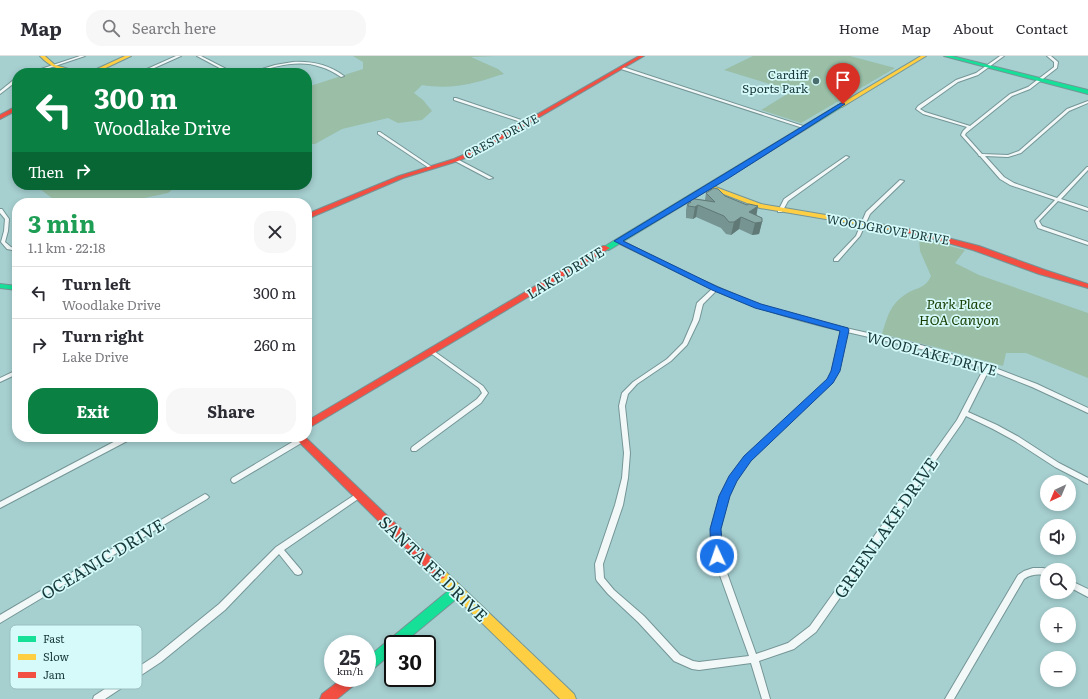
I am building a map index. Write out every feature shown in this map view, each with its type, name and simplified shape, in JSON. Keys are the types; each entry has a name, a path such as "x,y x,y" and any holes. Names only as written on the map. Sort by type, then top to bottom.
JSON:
{"main road":[{"path":"42,56 53,66 60,68"},
{"path":"102,68 129,56"},
{"name":"CREST DRIVE","path":"312,215 400,177 456,160 479,150 642,56"},
{"name":"LAKE DRIVE","path":"312,422 709,187 804,127 924,56"},
{"path":"946,56 1088,92"},
{"path":"0,117 12,111"},
{"name":"WOODGROVE DRIVE","path":"709,187 760,206 951,240 1042,272 1088,286"},
{"path":"0,286 12,287"},
{"name":"SANTA FE DRIVE","path":"304,442 567,698"},
{"path":"404,635 457,591"},
{"path":"376,658 384,652"},
{"path":"327,699 342,687"}],"street":[{"path":"47,68 83,56"},
{"path":"151,68 179,56"},
{"path":"199,56 222,68"},
{"path":"970,127 924,113 918,109 956,81 977,74 1002,56"},
{"path":"1049,56 1056,62 1056,67 1029,88 1011,94 964,132 963,135 1002,178 1012,184 1088,210"},
{"path":"268,68 279,65 298,63 320,65 342,76"},
{"path":"622,68 804,127"},
{"path":"1,92 12,83"},
{"path":"455,99 528,123"},
{"path":"980,155 1008,156 1020,152 1068,110 1088,102"},
{"path":"379,133 430,167"},
{"path":"780,210 786,200 847,157"},
{"path":"456,160 491,178"},
{"path":"1088,168 1037,221 1040,227 1088,244"},
{"path":"836,260 858,236 868,212 902,181"},
{"path":"0,210 7,219 3,242 8,248 12,249"},
{"name":"WOODLAKE DRIVE","path":"618,241 715,289 774,312 941,353 988,367 1025,381 1088,411"},
{"name":"GREENLAKE DRIVE","path":"715,289 700,303 696,320 685,344 669,360 634,383 625,393 622,406 627,453 625,478 620,505 599,564 600,579 611,592 641,619 677,658 692,665 699,666 754,659 791,646 813,629 956,427 988,367"},
{"path":"766,699 754,659 717,556 716,529 724,496 732,479 748,459 830,381 835,371 845,330"},
{"path":"414,449 479,401 485,393 481,387 431,351"},
{"path":"0,380 12,374"},
{"path":"964,414 995,427 1057,465 1088,481"},
{"path":"0,505 120,442"},
{"path":"234,480 294,442"},
{"path":"142,669 158,659 222,607 279,550 359,495"},
{"name":"OCEANIC DRIVE","path":"0,620 205,497"},
{"path":"279,550 298,572"},
{"path":"949,699 1021,577 1026,573 1036,570 1040,571"},
{"path":"1076,587 1088,593"},
{"path":"97,699 112,689"}],"green space":[{"path":"353,56 495,56 471,57 498,69 504,74 456,86 442,87 422,85 414,93 423,100 432,111 422,120 398,123 388,118 342,129 315,144 312,144 312,85 363,69 363,62"},
{"name":"Cardiff Sports Park","path":"753,56 850,56 895,68 801,123 761,110 792,91 724,70"},
{"path":"41,190 172,190 168,193 145,198 52,198"},
{"name":"Park Place HOA Canyon","path":"919,238 965,250 955,263 979,275 1088,313 1088,378 1026,353 1006,353 1003,366 882,334 890,312 896,302 906,294 923,286 931,276 920,251"}],"building":[{"path":"714,188 718,189 725,196 747,205 758,206 749,212 762,218 762,222 755,223 741,217 734,222 729,222 724,216 698,205 695,207 688,206 691,202 688,201 688,198 715,202 706,193"}],"traffic: fast":[{"path":"946,56 1088,92"},
{"path":"606,248 683,203 840,106"},
{"path":"0,286 12,287"},
{"path":"404,635 457,591"},
{"path":"376,658 384,652"}],"traffic: slow":[{"path":"42,56 53,66 60,68"},
{"path":"102,68 129,56"},
{"path":"840,106 924,56"},
{"path":"710,187 760,206 891,228"},
{"path":"440,574 569,699"}],"traffic: jam":[{"path":"312,215 401,177 456,160 479,150 642,56"},
{"path":"0,117 12,111"},
{"path":"891,228 924,234 976,248 1042,272 1088,286"},
{"path":"312,422 606,248"},
{"path":"304,442 440,574"},
{"path":"327,699 342,687"}],"place":[{"name":"Cardiff Sports Park","path":"816,81"}],"route":[{"path":"717,556 716,529 724,496 732,479 748,459 830,381 835,371 845,330 758,306 715,289 618,241 675,208 843,104"}]}
